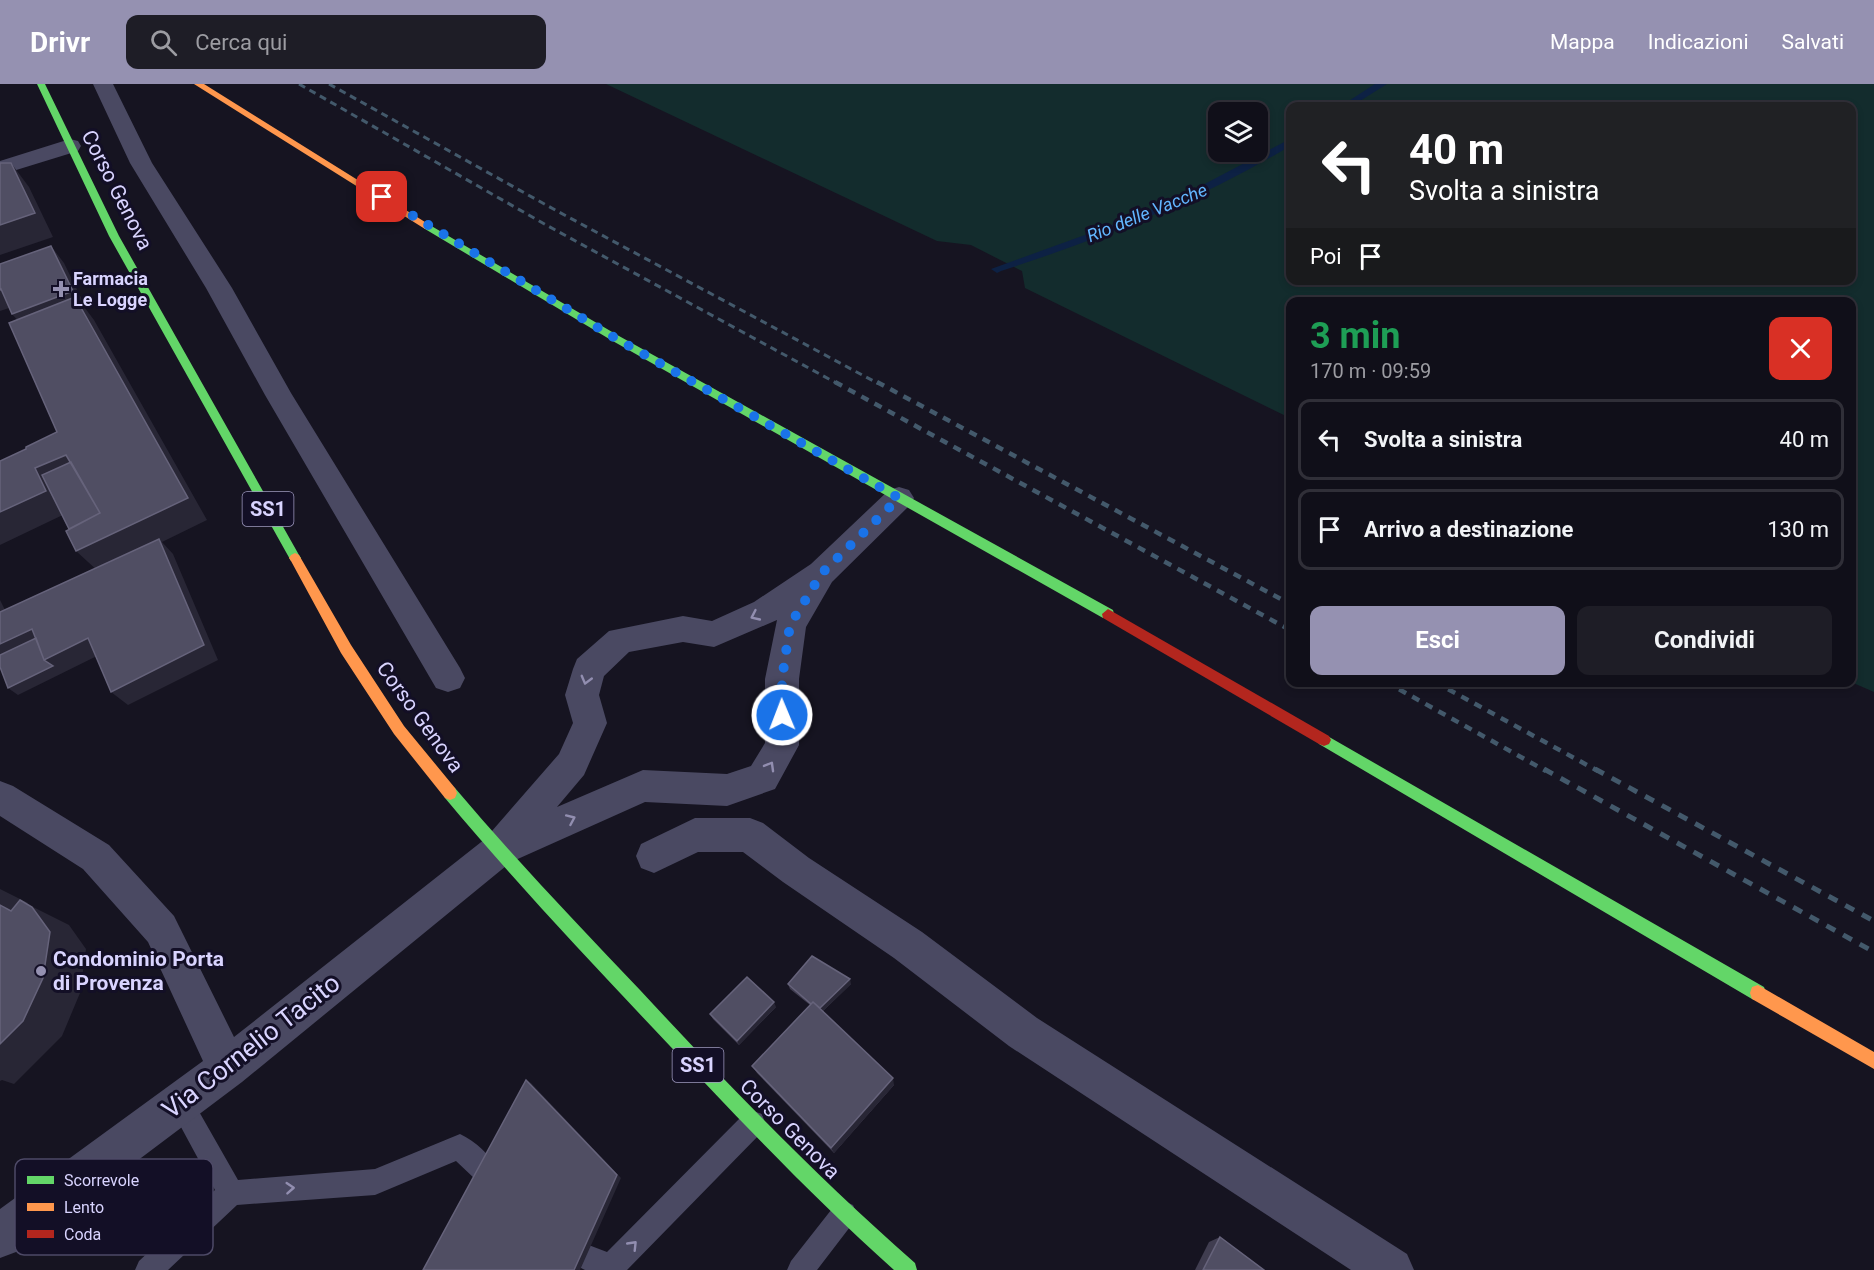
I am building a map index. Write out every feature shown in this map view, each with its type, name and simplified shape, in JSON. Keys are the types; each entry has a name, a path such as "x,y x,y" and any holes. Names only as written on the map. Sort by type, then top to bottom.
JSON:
{"street":[{"name":"Corso Genova","path":"41,84 114,236 346,649 399,730 498,851 753,1123 844,1214 908,1270"},
{"path":"103,84 141,163 219,288 279,395 448,678"},
{"path":"198,84 565,308 899,498 1056,584 1874,1061"},
{"path":"0,168 70,146"},
{"path":"498,851 572,764 590,723 582,695 589,669 620,640 682,629 714,634 765,611 822,573 899,498"},
{"path":"498,851 643,786 727,790 764,778 782,745 782,679 790,625 822,573"},
{"path":"0,797 96,857 161,929 228,1068"},
{"path":"654,856 694,835 750,835 796,870 908,945 1023,1032 1390,1270"},
{"name":"Via Cornelio Tacito","path":"104,1159 228,1068 498,851"},
{"name":"Via Cornelio Tacito","path":"0,1236 15,1225"}],"lane":[{"path":"180,1103 212,1159"},
{"path":"586,1257 611,1269 753,1123"},
{"path":"213,1210 231,1193 375,1182 460,1147 484,1170"},
{"path":"213,1161 231,1193"},
{"path":"800,1270 844,1214"},
{"path":"148,1270 164,1255"}],"green space":[{"path":"606,84 1874,84 1874,692 1856,684 1856,297 1286,297 1286,416 1025,288 1022,271 971,245 937,241"}],"building":[{"path":"0,163 11,163 35,213 0,225"},
{"path":"51,246 73,291 12,314 0,290 0,264"},
{"path":"75,297 188,498 76,551 66,531 100,513 66,455 35,468 46,491 0,512 0,461 57,432 9,323"},
{"path":"71,462 100,513 69,529 42,475"},
{"path":"159,539 204,645 111,692 88,638 44,660 32,629 0,644 0,612"},
{"path":"36,638 44,660 53,666 8,688 0,667 0,655"},
{"path":"20,900 32,907 50,932 43,978 23,1021 0,1044 0,905 11,911"},
{"path":"812,956 850,979 820,1008 813,1002 811,1004 788,984"},
{"path":"747,977 774,1002 737,1041 710,1014"},
{"path":"813,1002 893,1078 831,1148 752,1066"},
{"path":"526,1080 617,1175 574,1270 423,1270"},
{"path":"1220,1237 1264,1270 1203,1270"}],"waterway":[{"name":"Rio delle Vacche","path":"1353,102 1382,84"},
{"name":"Rio delle Vacche","path":"997,269 1148,215 1220,182 1286,144"}],"railway":[{"path":"299,84 548,226 838,384"},
{"path":"329,84 557,211 879,384"},
{"path":"835,382 1286,628"},
{"path":"877,382 1286,602"},
{"path":"1395,687 1546,771"},
{"path":"1444,687 1598,771"},
{"path":"1544,769 1874,952"},
{"path":"1595,769 1874,921"}],"traffic: fast":[{"path":"41,84 114,236 295,558"},
{"path":"428,227 615,338 1108,614"},
{"path":"1324,740 1758,993"},
{"path":"450,793 546,902 741,1109 839,1207 908,1270"}],"traffic: slow":[{"path":"198,84 428,227"},
{"path":"295,558 346,649 399,730 450,793"},
{"path":"1758,993 1874,1061"}],"traffic: jam":[{"path":"1108,614 1324,740"}],"place":[{"name":"Farmacia Le Logge","path":"61,289"},
{"name":"Condominio Porta di Provenza","path":"41,971"}],"route":[{"path":"382,197 431,229 615,338 899,498 822,573 790,625 782,679 782,715"}]}
